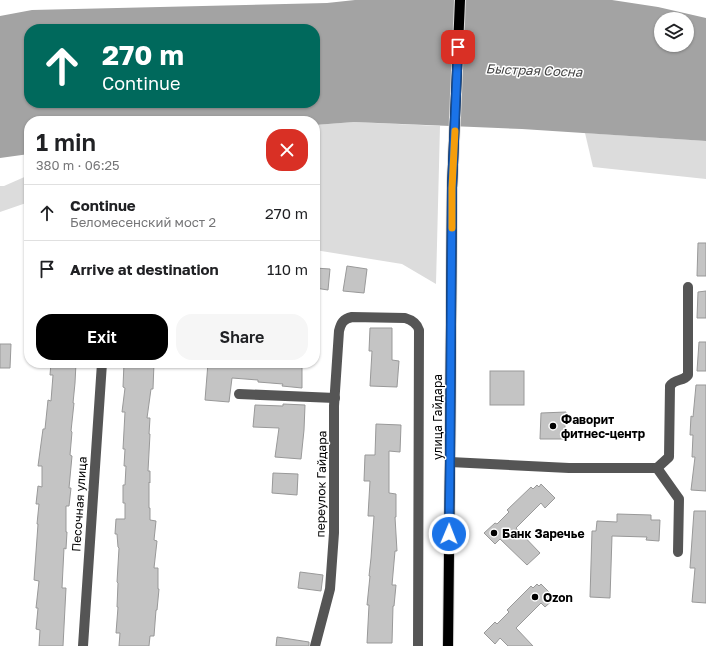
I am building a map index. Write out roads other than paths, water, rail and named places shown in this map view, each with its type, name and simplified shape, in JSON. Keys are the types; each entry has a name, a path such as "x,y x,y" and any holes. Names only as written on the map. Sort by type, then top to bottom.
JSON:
{"main road":[{"name":"улица Гайдара","path":"448,646 452,188 460,0"}],"street":[{"path":"450,462 569,468 657,468 669,457 670,386 674,382 686,378 688,375 688,287"},
{"name":"улица Гайдара","path":"343,321 352,317 405,318 416,323 419,330 418,646"},
{"name":"переулок Гайдара","path":"314,646 330,589 334,533 335,398 339,331 343,321"},
{"name":"Песочная улица","path":"83,646 102,368"},
{"path":"239,394 335,398"},
{"path":"657,468 679,499 678,552"}],"water":[{"name":"Быстрая Сосна","path":"355,0 612,0 658,7 680,12 654,12 654,52 694,52 694,15 706,18 706,141 522,129 354,122 320,125 320,116 24,116 24,155 0,158 0,16 32,10 327,3"}],"place":[{"name":"Фаворит фитнес-центр","path":"553,426"},
{"name":"Банк Заречье","path":"494,533"},
{"name":"Ozon","path":"535,597"}]}
